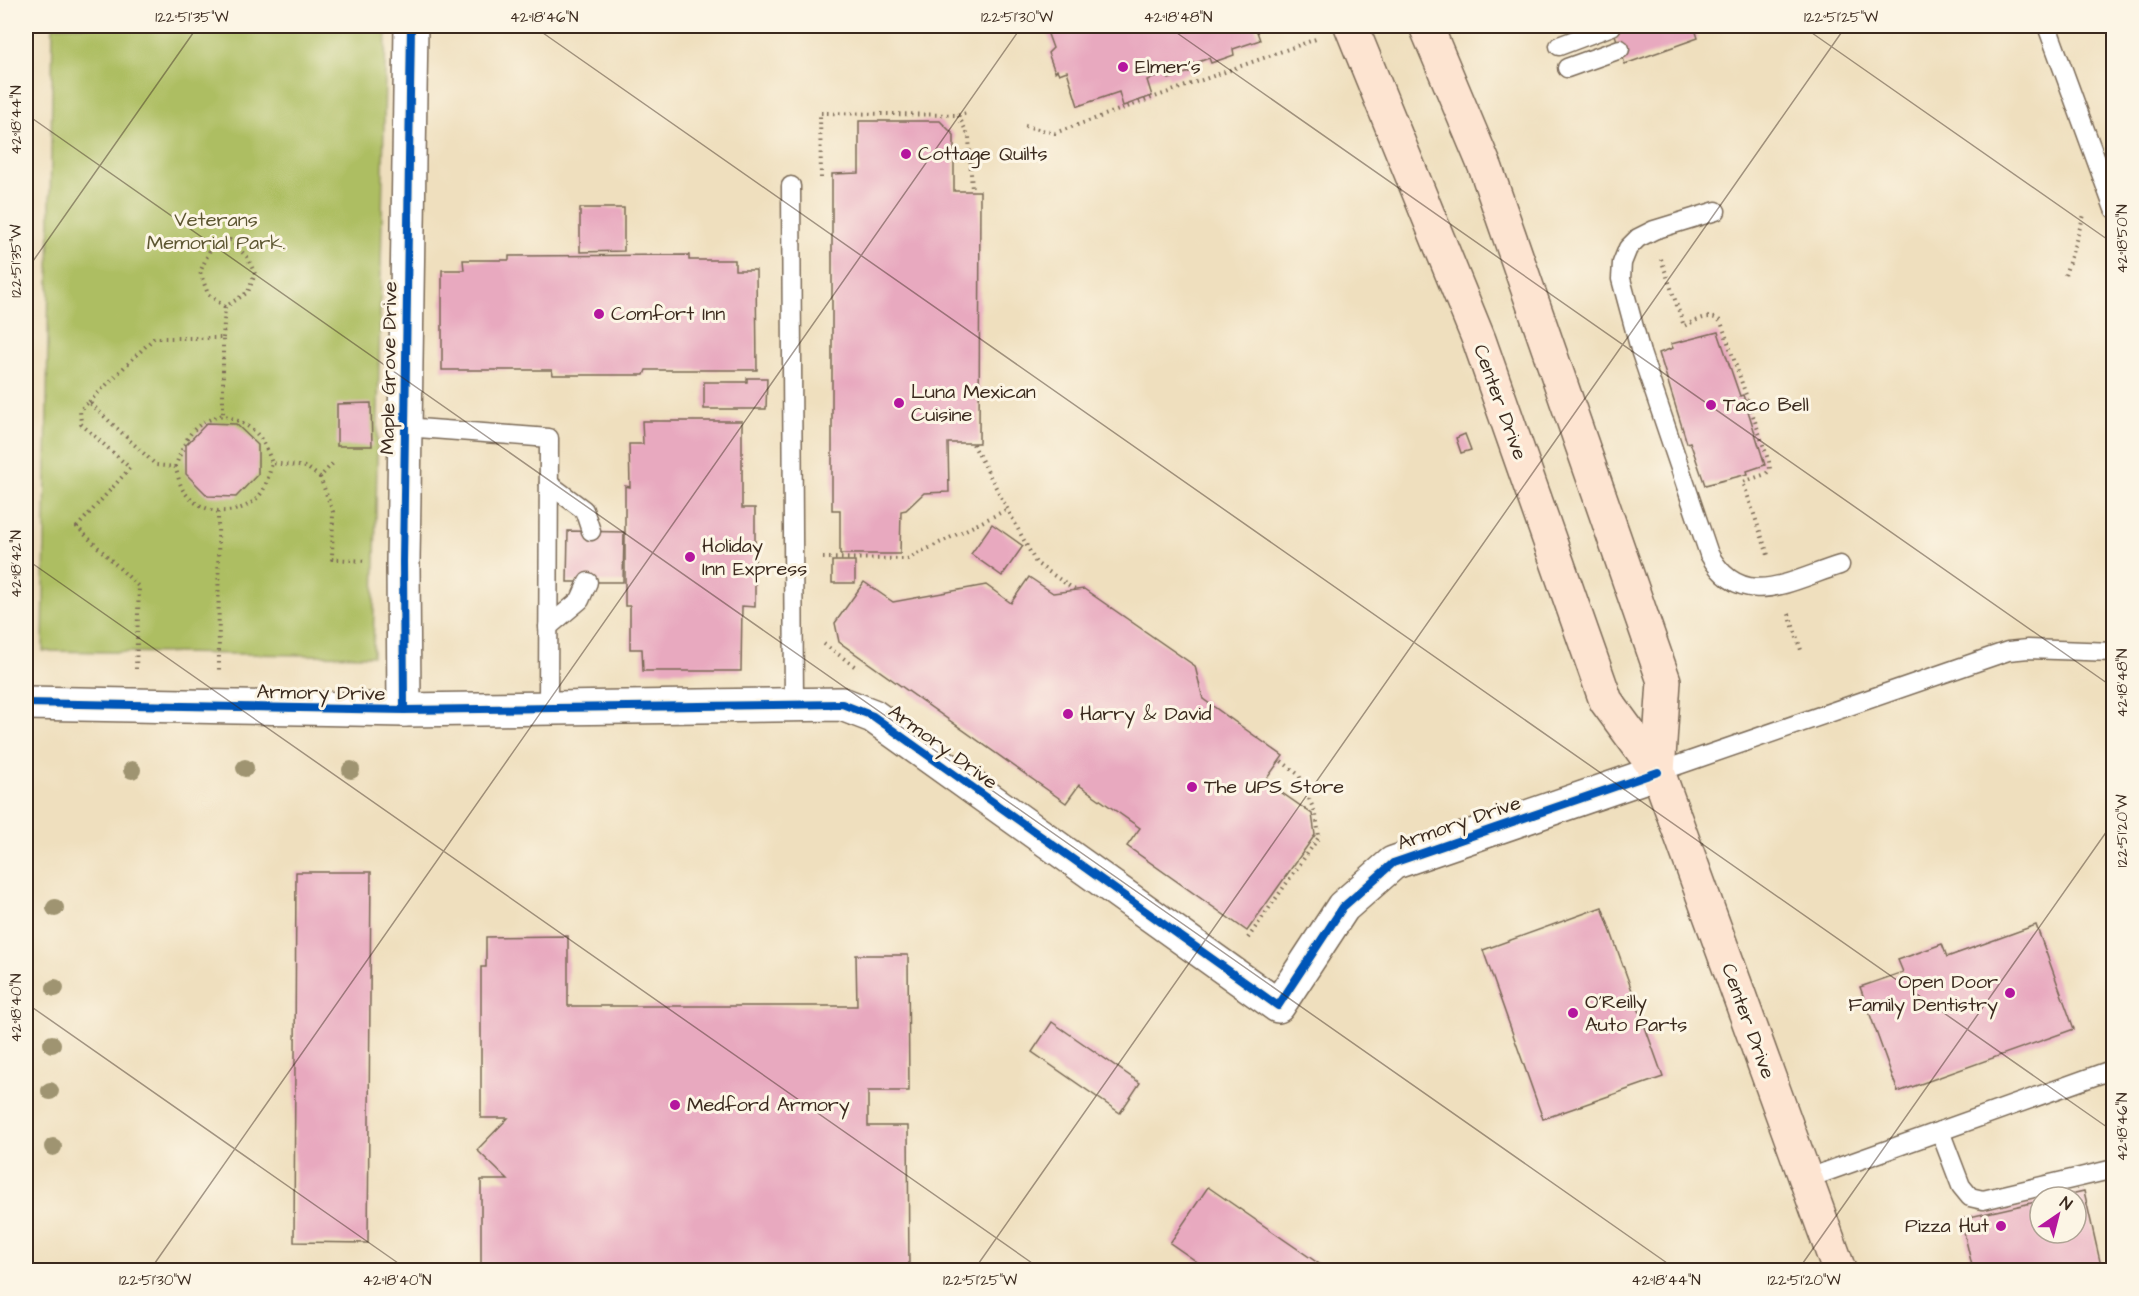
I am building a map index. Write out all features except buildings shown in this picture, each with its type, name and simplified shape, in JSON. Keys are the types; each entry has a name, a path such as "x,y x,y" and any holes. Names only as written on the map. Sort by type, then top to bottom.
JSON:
{"main road":[{"name":"Center Drive","path":"1351,26 1479,340 1606,701 1658,772 1839,1270"},
{"name":"Center Drive","path":"1426,26 1486,169 1664,681 1658,772"}],"street":[{"name":"Maple Grove Drive","path":"404,710 403,562 411,26"},
{"name":"Armory Drive","path":"26,703 404,710 842,704 873,716 1278,1006 1343,907 1394,863 1658,772"}],"lane":[{"path":"1559,46 1612,26"},
{"path":"2047,26 2111,202"},
{"path":"1567,68 1620,49"},
{"path":"791,186 794,705"},
{"path":"1716,211 1654,230 1638,238 1625,256 1621,279 1641,353 1709,554 1726,578 1751,589 1765,588 1840,565"},
{"path":"405,427 549,438 548,709"},
{"path":"549,484 584,510 591,531"},
{"path":"548,627 580,600 588,582"},
{"path":"1658,772 2008,651 2114,652"},
{"path":"1806,1179 2114,1069"},
{"path":"1940,1131 1961,1186 1970,1197 1983,1200 2114,1169"}],"path":[{"path":"1025,126 1055,133 1318,38"},
{"path":"821,183 820,113 958,115 967,112"},
{"path":"958,115 969,137 972,191"},
{"path":"2065,275 2087,203 2111,202"},
{"path":"230,240 247,257 255,274 248,292 225,307 208,294 200,272 210,250 230,240"},
{"path":"1660,255 1684,326 1709,316 1717,318 1720,322 1769,462 1770,469 1766,474 1743,482 1771,563"},
{"path":"223,415 225,307"},
{"path":"134,706 139,587 77,526 130,468 81,424 80,410 154,338 224,338"},
{"path":"89,402 156,465 175,467"},
{"path":"223,415 247,423 264,440 272,463 259,497 240,510 218,512 197,504 183,490 175,467 186,439 204,420 223,415"},
{"path":"973,444 1006,510 1036,562 1076,590"},
{"path":"320,477 334,462"},
{"path":"272,463 306,466 320,477 333,512 332,559 403,562"},
{"path":"823,558 908,559 1006,510"},
{"path":"218,512 220,708"},
{"path":"823,546 823,569"},
{"path":"1786,607 1802,650"},
{"path":"824,634 824,645 863,672"},
{"path":"1246,940 1318,837 1316,814 1299,775 1280,760"}],"green space":[{"name":"Veterans Memorial Park.","path":"53,26 386,26 373,656 43,651"}],"cycle path":[{"path":"404,710 403,562 411,26"},
{"path":"26,703 404,710 842,704 873,716 1278,1006 1343,907 1393,863 1658,772"}],"place":[{"name":"Elmer's","path":"1123,67"},
{"name":"Cottage Quilts","path":"906,154"},
{"name":"Comfort Inn","path":"599,314"},
{"name":"Luna Mexican Cuisine","path":"899,403"},
{"name":"Taco Bell","path":"1711,405"},
{"name":"Holiday Inn Express","path":"690,557"},
{"name":"Harry & David","path":"1068,714"},
{"name":"The UPS Store","path":"1192,787"},
{"name":"Open Door Family Dentistry","path":"2010,993"},
{"name":"O'Reilly Auto Parts","path":"1573,1013"},
{"name":"Medford Armory","path":"675,1105"},
{"name":"Pizza Hut","path":"2001,1226"}]}
